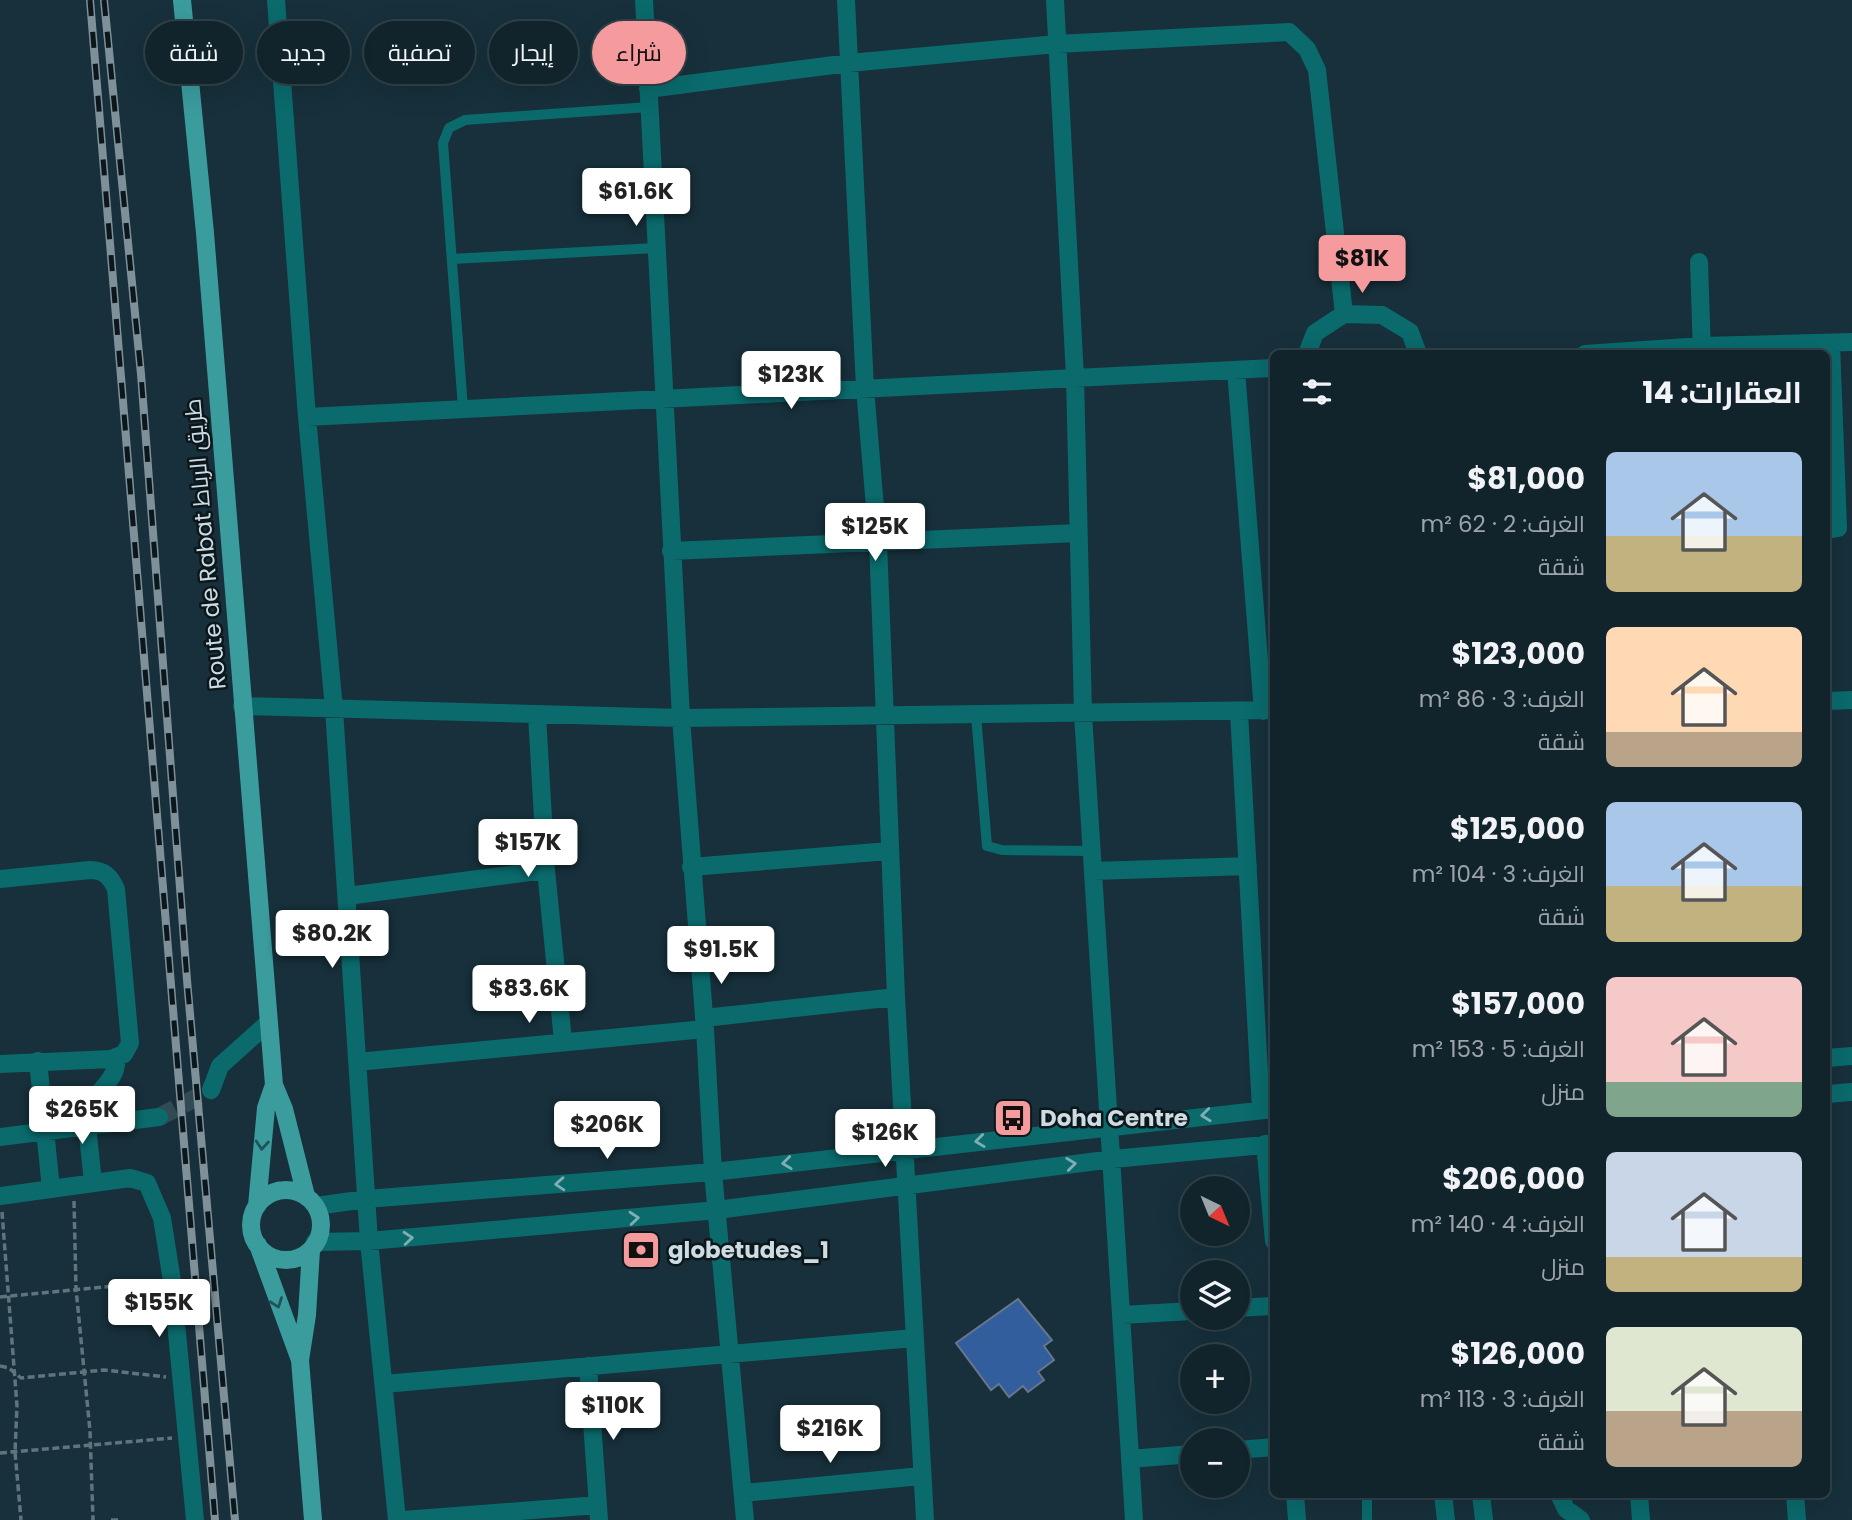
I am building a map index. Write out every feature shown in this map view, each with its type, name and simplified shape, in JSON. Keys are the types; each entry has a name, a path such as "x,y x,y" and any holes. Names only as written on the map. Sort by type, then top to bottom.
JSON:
{"main road":[{"name":"Route de Rabat طريق الرباط","path":"182,0 205,233 274,1085 284,1109 311,1201"},
{"name":"Route de Rabat طريق الرباط","path":"257,1206 265,1108 274,1085"},
{"path":"258,1245 274,1258 283,1260 303,1256 320,1233 321,1219 311,1201 285,1190 274,1192 257,1206 251,1226 300,1360"},
{"path":"313,1246 300,1360 313,1520"}],"street":[{"path":"276,0 307,417 334,709 369,1241 397,1520"},
{"path":"644,0 681,718 705,1023 713,1172 745,1520"},
{"path":"846,0 865,388 878,544 895,998 925,1520"},
{"path":"1055,0 1075,377 1083,715 1134,1520"},
{"path":"648,89 849,63 1057,44 1289,32 1307,49 1317,70 1344,314"},
{"path":"1699,262 1702,350 1852,342"},
{"path":"1309,350 1315,333 1344,314 1382,314 1410,332 1417,350"},
{"path":"1830,529 1838,528 1831,342"},
{"path":"307,417 1270,368"},
{"path":"242,706 681,718 1083,715 1269,710 1236,369"},
{"path":"671,551 878,544 1078,533"},
{"path":"1830,701 1852,700"},
{"path":"311,1201 713,1172 1267,1109 1239,712"},
{"path":"537,715 546,870 563,1041"},
{"path":"691,867 889,851"},
{"path":"1093,872 1248,866"},
{"path":"0,878 96,870 103,872 113,882 116,889 130,1035 128,1049 116,1058 0,1064"},
{"path":"347,896 546,870"},
{"path":"357,1062 563,1041 895,998"},
{"path":"211,1090 220,1066 268,1023"},
{"path":"1830,1058 1852,1056"},
{"path":"93,1182 95,1125 92,1106 96,1096 116,1073 116,1058"},
{"path":"38,1060 51,1189"},
{"path":"1830,1094 1852,1092"},
{"path":"0,1137 159,1117"},
{"path":"313,1246 717,1210 1112,1159 1269,1144 1270,1163"},
{"path":"1,1196 130,1178 147,1184 162,1217 172,1281 195,1520"},
{"path":"1250,1307 1270,1306"},
{"path":"1122,1315 1180,1312"},
{"path":"384,1384 914,1338"},
{"path":"403,1520 598,1513 588,1366"},
{"path":"1250,1449 1270,1447"},
{"path":"1130,1459 1180,1455"},
{"path":"743,1493 921,1476"},
{"path":"1295,1498 1297,1520"},
{"path":"1444,1498 1446,1520"},
{"path":"1481,1498 1483,1520"},
{"path":"1561,1498 1566,1509 1581,1520"},
{"path":"1639,1498 1641,1520"},
{"path":"1795,1498 1797,1520"}],"lane":[{"path":"463,408 443,143 449,128 464,120 649,107"},
{"path":"452,259 656,248"},
{"path":"976,715 987,846 1002,850 1093,851"},
{"path":"1367,1498 1367,1520"}],"path":[{"path":"74,1185 76,1289 90,1444 93,1520"},
{"path":"1,1196 15,1374 15,1452 21,1520"},
{"path":"0,1297 172,1281"},
{"path":"0,1366 28,1379 104,1370 183,1378"},
{"path":"0,1452 188,1438"},
{"path":"111,1520 120,1520"}],"building":[{"path":"1018,1299 1052,1340 1044,1346 1054,1360 1038,1372 1044,1380 1028,1392 1023,1386 1009,1397 999,1384 991,1390 956,1343"}],"tunnel":[{"path":"159,1117 211,1090"}],"railway":[{"path":"90,0 215,1520"},
{"path":"104,0 141,374 187,980 235,1520"}],"place":[{"name":"Doha Centre","path":"1013,1118"},
{"name":"globetudes_1","path":"641,1250"}]}
